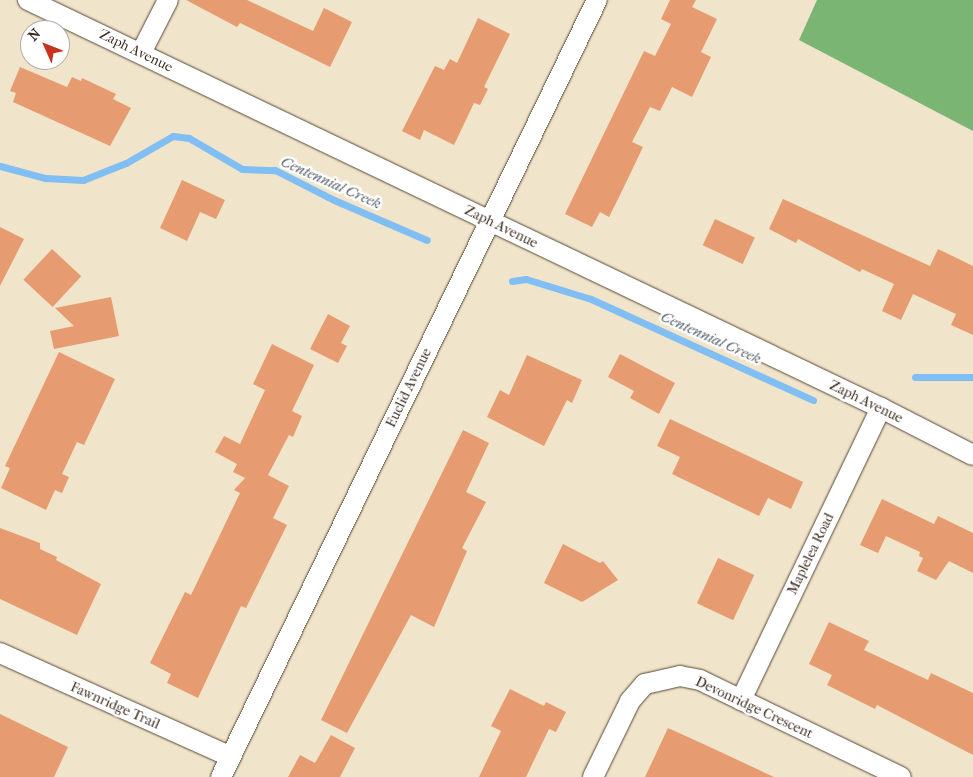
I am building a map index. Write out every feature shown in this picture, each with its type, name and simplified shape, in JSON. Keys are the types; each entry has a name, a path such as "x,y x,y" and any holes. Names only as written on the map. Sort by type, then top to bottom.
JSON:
{"street":[{"name":"Zaph Avenue","path":"28,0 881,408 973,455"},
{"path":"141,53 168,0"},
{"name":"Euclid Avenue","path":"221,777 596,0"},
{"name":"Maplelea Road","path":"740,700 881,408"},
{"name":"Fawnridge Trail","path":"0,653 231,757"},
{"name":"Devonridge Crescent","path":"594,777 630,701 645,684 680,676 700,680 901,777"}],"green space":[{"path":"817,0 973,0 973,131 799,40"}],"building":[{"path":"186,0 247,0 313,31 324,8 352,22 330,67 240,23 237,27"},
{"path":"670,0 696,0 692,7 717,19 701,52 711,57 692,97 672,87 660,111 650,107 632,142 643,147 621,193 609,217 600,212 592,227 565,214 644,51 655,56 671,24 661,19"},
{"path":"478,18 510,34 484,87 488,89 480,105 474,103 454,145 424,130 420,140 402,131 435,66 444,70 450,59 457,63"},
{"path":"20,67 20,70 27,70 67,87 72,77 81,81 82,78 116,94 113,99 131,108 110,146 13,102 16,93 10,91"},
{"path":"182,180 225,200 216,219 200,212 187,241 160,228"},
{"path":"783,199 930,266 938,249 973,266 973,335 951,325 956,314 913,294 901,320 882,311 894,284 862,269 860,272 798,239 796,243 769,229"},
{"path":"715,219 755,238 743,264 703,245"},
{"path":"0,227 24,239 0,286"},
{"path":"52,249 81,276 53,307 23,280"},
{"path":"111,297 119,336 54,349 50,331 74,326 55,308"},
{"path":"328,314 350,326 341,343 347,346 338,363 310,349"},
{"path":"272,344 314,365 292,411 302,416 293,437 289,435 268,475 289,486 273,518 287,525 246,608 241,606 198,698 167,683 171,674 150,663 185,592 191,595 240,493 234,490 245,478 233,472 237,464 215,452 224,436 240,444 265,390 253,384"},
{"path":"59,352 115,379 84,445 77,442 62,474 69,477 62,493 55,490 46,510 1,488 10,468 5,466"},
{"path":"620,354 675,383 659,414 630,398 634,391 608,377"},
{"path":"527,355 582,380 572,403 567,400 544,446 487,417 500,390 509,395"},
{"path":"670,419 803,482 791,509 768,498 759,516 672,474 680,457 657,446"},
{"path":"463,430 489,443 466,492 486,502 462,548 467,551 434,627 411,615 347,733 321,720"},
{"path":"882,499 934,524 938,516 973,533 973,573 949,561 936,580 917,571 923,558 919,556 920,552 886,536 878,553 860,545"},
{"path":"0,528 40,543 40,549 57,557 56,560 101,584 77,635 0,599"},
{"path":"563,544 600,563 603,561 618,580 582,602 544,583"},
{"path":"718,558 754,575 733,620 697,603"},
{"path":"829,622 869,641 864,650 928,680 931,673 973,693 973,755 877,705 875,709 827,685 832,675 809,664"},
{"path":"510,689 544,706 546,702 566,712 556,732 549,729 526,777 479,777 501,731 491,726"},
{"path":"0,714 68,747 54,777 0,777"},
{"path":"668,728 712,748 774,777 645,777"},
{"path":"331,735 355,748 340,777 288,777 300,755 315,763"}],"waterway":[{"name":"Centennial Creek","path":"0,166 45,178 83,180 126,163 173,136 189,138 242,169 275,170 334,200 427,240"},
{"name":"Centennial Creek","path":"512,281 526,279 591,299 813,400"},
{"name":"Centennial Creek","path":"915,377 973,377"}]}
